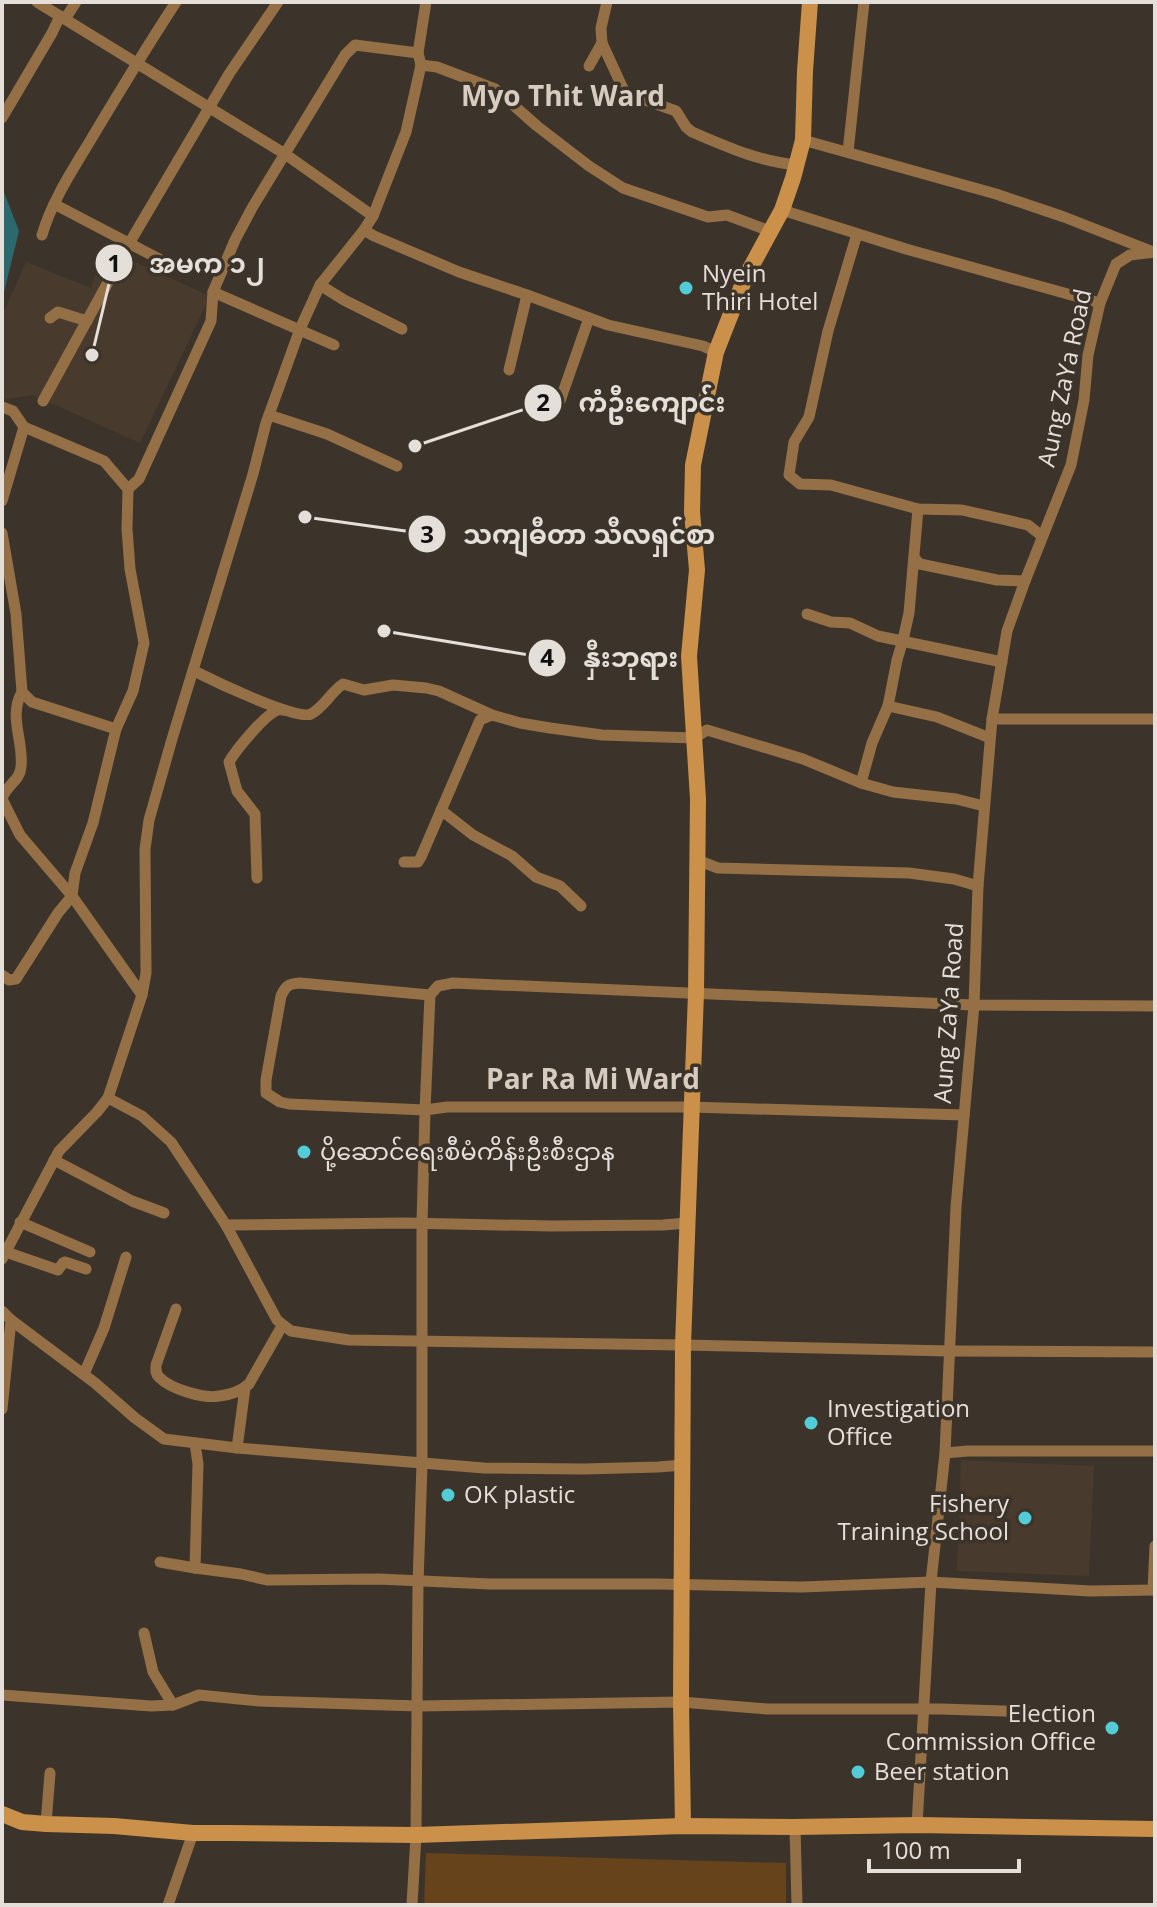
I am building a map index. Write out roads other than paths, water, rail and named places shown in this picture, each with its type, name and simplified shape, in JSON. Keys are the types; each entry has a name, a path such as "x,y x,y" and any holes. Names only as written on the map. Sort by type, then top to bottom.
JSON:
{"street":[{"path":"37,2 285,154 373,216"},
{"path":"2,118 52,33 76,2"},
{"path":"42,235 54,204 176,2"},
{"path":"43,401 130,242 209,107 278,2"},
{"path":"86,1269 65,1262 58,1270 4,1256 59,1151 108,1098 142,995 146,973 145,849 149,820 269,415 300,329 320,285 373,216 406,132 420,59 426,2"},
{"path":"607,2 601,28 602,43 625,93 676,111 692,132 736,151 797,165"},
{"path":"683,1826 683,1345 696,993 698,799 689,656 697,570 692,512 693,465 716,352 745,278 782,210 797,165 803,140 810,2"},
{"path":"848,152 864,2"},
{"path":"589,66 602,43"},
{"path":"128,489 139,479 211,321 213,292 235,240 345,55 355,45 420,59 495,89 537,126 623,188 708,217 727,215 770,231"},
{"path":"803,140 996,194 1153,252"},
{"path":"54,204 163,261"},
{"path":"782,210 1100,303"},
{"path":"364,230 459,272 608,325 703,346 716,352"},
{"path":"857,234 828,331 809,417 794,442 789,475 800,484 831,485 918,509 962,510 1028,525 1042,536"},
{"name":"Aung ZaYa Road","path":"917,1825 931,1582 945,1453 956,1207 974,1005 978,886 992,719 1007,631 1071,465 1084,400 1088,355 1100,303 1116,264 1130,255 1153,252"},
{"path":"320,285 402,329"},
{"path":"213,292 334,345"},
{"path":"509,370 527,295"},
{"path":"50,318 58,312 87,321"},
{"path":"560,401 589,318"},
{"path":"2,407 13,411 24,427 98,457 108,464 128,489 130,569 144,643 133,691 116,729 93,823 75,873 72,896 16,979 9,980 2,975"},
{"path":"269,415 327,434 397,466"},
{"path":"2,501 24,427"},
{"path":"861,783 872,743 888,706 909,613 918,509"},
{"path":"2,533 16,614 22,692 15,713 21,771 18,779 5,790 2,799 20,835 72,896 142,995"},
{"path":"914,558 920,564 997,580 1025,581"},
{"path":"807,614 831,622 850,623 878,636 1002,662"},
{"path":"194,671 284,710 307,716 343,684 364,690 393,685 439,691 492,715 520,723 602,735 694,738 707,730 803,759 861,783 893,792 956,799 984,806"},
{"path":"22,692 32,702 42,706 116,729"},
{"path":"888,706 937,717 990,738"},
{"path":"257,878 255,814 237,791 229,762 237,748 265,719 277,710 284,710"},
{"path":"404,862 418,862 480,720 492,715"},
{"path":"992,719 1155,719"},
{"path":"441,810 473,835 512,856 536,877 560,886 581,906"},
{"path":"697,860 718,868 909,873 954,879 978,886"},
{"path":"412,1905 416,1835 422,1464 422,1224 430,995 438,986 453,983 974,1005 1155,1006"},
{"path":"430,995 289,984 281,996 266,1093 280,1102 425,1110 447,1107 690,1107 964,1115"},
{"path":"108,1098 142,1116 171,1142 226,1225 277,1320 291,1331 349,1340 422,1342 1155,1352"},
{"path":"54,1160 132,1201 164,1213"},
{"path":"20,1222 90,1252"},
{"path":"226,1225 552,1226 687,1223"},
{"path":"84,1374 104,1328 126,1257"},
{"path":"176,1309 156,1365 158,1377 178,1389 203,1396 218,1397 245,1388 282,1326"},
{"path":"2,1311 164,1439 484,1468 584,1469 683,1465"},
{"path":"2,1409 11,1320"},
{"path":"237,1448 245,1388"},
{"path":"195,1443 198,1464 195,1568"},
{"path":"945,1453 1155,1451"},
{"path":"160,1562 267,1580 378,1579 490,1584 802,1587 931,1582 1090,1591 1154,1590 1155,1546"},
{"path":"144,1633 153,1672 173,1705"},
{"path":"2,1695 151,1706 173,1705 199,1695 259,1701 418,1706 681,1702 767,1709 1034,1712"},
{"path":"46,1824 50,1773"},
{"path":"2,1814 22,1822 193,1833 416,1835 683,1826 917,1825 1155,1829"},
{"path":"795,1827 797,1905"},
{"path":"168,1905 193,1833"}],"water":[{"path":"2,187 19,231 2,300"}],"place":[{"name":"Nyein Thiri Hotel","path":"686,288"},
{"name":"အမက ၁၂","path":"92,355"},
{"name":"ကံဦးကျောင်း","path":"415,446"},
{"name":"သကျဓီတာ သီလရှင်စာ","path":"305,517"},
{"name":"နှီးဘုရား","path":"384,631"},
{"name":"ပို့ဆောင်ရေးစီမံကိန်းဦးစီးဌာန","path":"304,1152"},
{"name":"Investigation Office","path":"811,1423"},
{"name":"OK plastic","path":"448,1495"},
{"name":"Fishery Training School","path":"1025,1518"},
{"name":"Election Commission Office","path":"1112,1728"},
{"name":"Beer station","path":"858,1772"}],"district":[{"name":"Myo Thit Ward","path":"563,96"},
{"name":"Par Ra Mi Ward","path":"593,1079"}]}
